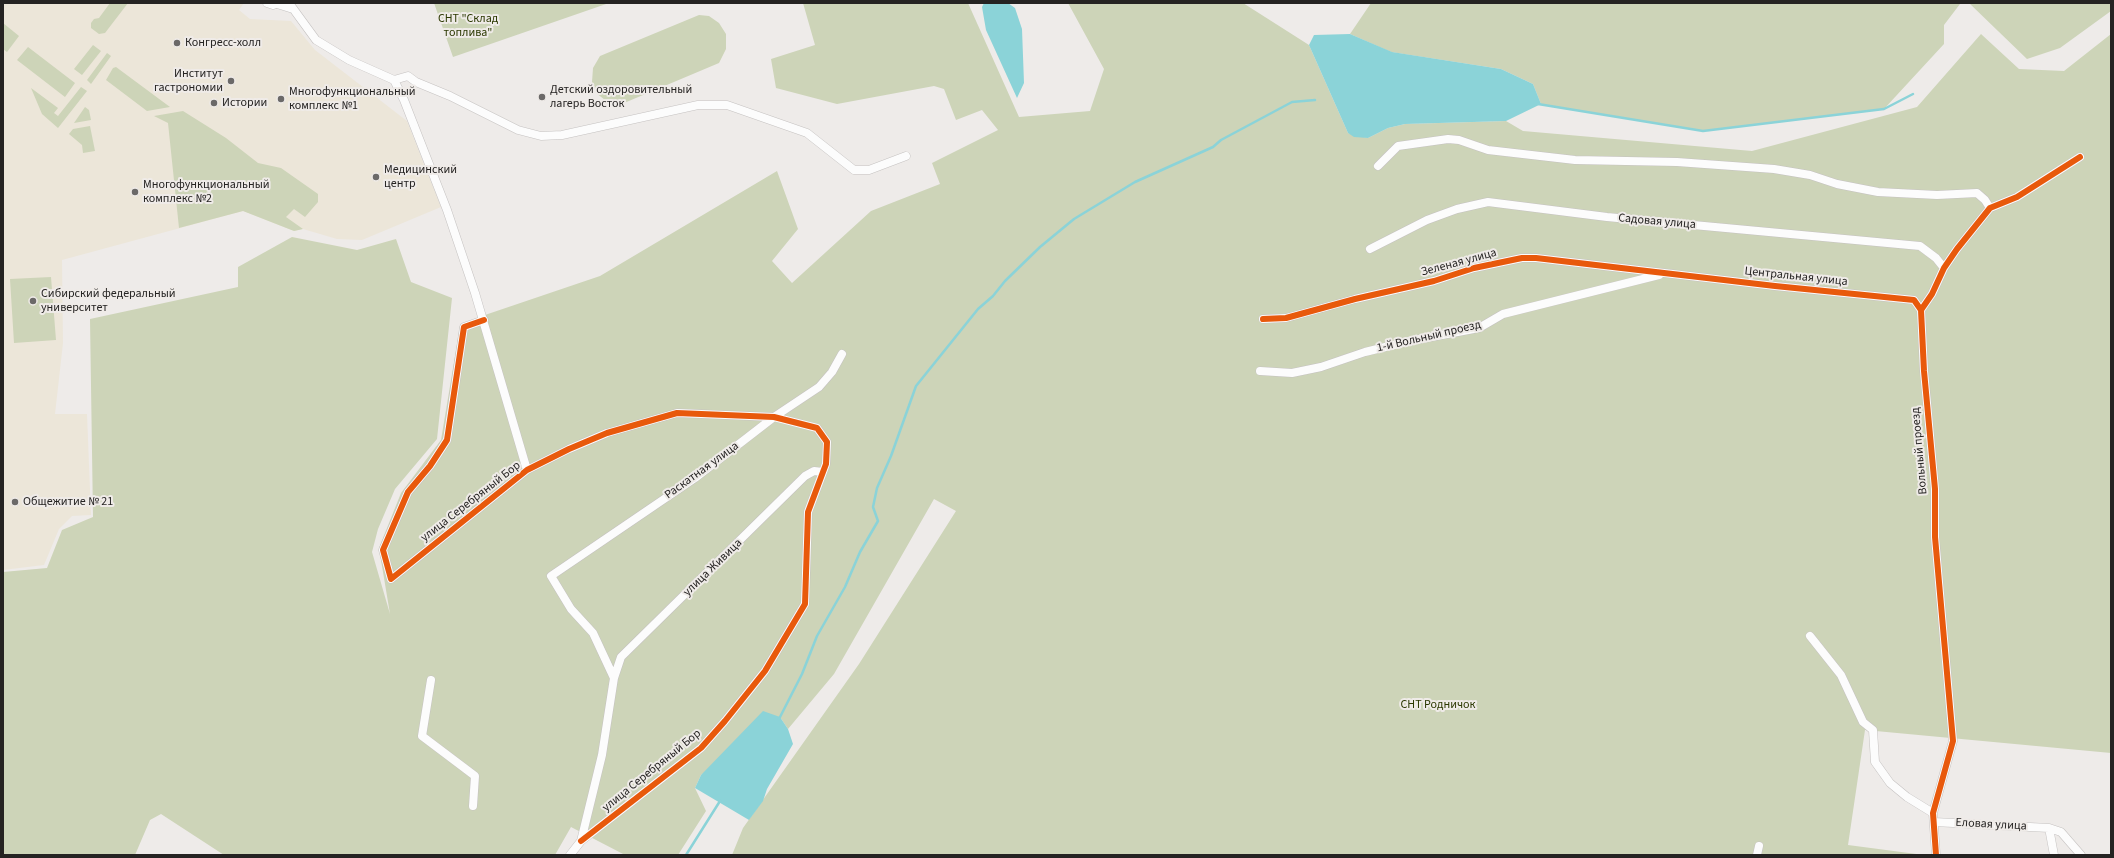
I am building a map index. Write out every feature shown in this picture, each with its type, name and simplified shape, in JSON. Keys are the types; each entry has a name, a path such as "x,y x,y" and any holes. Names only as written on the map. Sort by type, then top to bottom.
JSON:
{"street":[{"path":"267,3 278,3 291,6 316,40 349,60 394,80 404,100 447,210 484,320 527,470"},
{"path":"394,80 408,76 416,82 450,96 518,130 540,136 562,135 698,105 727,105 807,133 854,170 869,170 906,156"},
{"path":"1378,166 1398,146 1448,139 1459,140 1488,150 1575,160 1677,162 1774,169 1810,175 1837,184 1878,192 1937,195 1977,193 1985,200 1990,208"},
{"path":"1921,310 1932,294 1944,268 1957,249 1990,208 2017,197 2080,158"},
{"name":"Садовая улица","path":"1370,249 1426,220 1457,209 1488,202 1614,218 1920,246 1936,258 1944,268"},
{"name":"Зеленая улица","path":"1263,320 1286,318 1355,299 1434,281 1474,268 1522,258 1536,258 1665,274"},
{"name":"Центральная улица","path":"1665,274 1914,300 1921,310"},
{"name":"1-й Вольный проезд","path":"1260,371 1292,374 1321,367 1365,352 1410,341 1479,328 1503,314 1665,274"},
{"name":"Вольный проезд","path":"1921,310 1931,466 1935,489 1936,537 1953,741 1933,813"},
{"name":"улица Серебряный Бор","path":"484,320 464,327 447,440 430,466 408,492 383,550 391,579 527,470 569,449 607,433 677,412 774,417 817,428 827,442 826,464 808,512 805,604 765,671 701,748 582,841 570,855"},
{"name":"Раскатная улица","path":"614,678 593,634 571,609 551,576 695,478 774,417 819,387 832,372 842,354"},
{"name":"улица Живица","path":"582,841 602,755 614,678 621,657 805,476 814,470 823,472"},
{"path":"1810,636 1841,675 1863,722 1873,730 1875,762 1890,783 1907,797 1933,813 1936,855"},
{"path":"431,680 422,736 475,776 473,806"},
{"name":"Еловая улица","path":"1934,822 2049,828 2061,832 2081,855"},
{"path":"2049,828 2054,855"},
{"path":"1757,855 1759,846"}],"shaded area":[{"name":"Сибирский федеральный университет","path":"3,3 244,3 239,10 250,19 291,21 315,50 407,121 441,207 362,240 337,239 303,229 294,231 243,211 62,260 63,343 55,414 87,414 91,515 72,516 59,529 44,565 3,570"}],"green space":[{"path":"110,3 128,3 105,33 99,34 91,28 91,23 94,19 99,18"},
{"name":"СНТ \"Склад топлива\"","path":"434,3 609,3 453,57"},
{"name":"СНТ Родничок","path":"803,3 968,3 1019,117 1090,111 1104,69 1068,3 1243,3 1309,45 1348,133 1368,138 1388,128 1405,124 1506,121 1523,131 1752,151 1917,107 1981,34 2019,69 2064,71 2111,34 2111,753 1865,730 1848,845 1924,855 732,855 743,828 859,664 956,511 934,499 834,674 788,729 780,717 701,775 695,788 706,811 678,855 625,855 571,827 555,855 224,855 161,814 150,820 135,855 3,855 3,572 47,568 62,530 93,517 90,319 238,287 238,267 292,237 357,250 396,239 411,282 452,298 437,439 395,489 378,529 372,552 390,614 379,548 401,493 441,440 460,326 482,316 600,276 777,171 798,229 772,261 792,283 871,211 940,184 932,163 998,130 982,110 956,120 944,89 934,86 837,104 776,88 771,59 815,45"},
{"path":"1371,3 1960,4 1944,25 1944,44 1884,109 1703,131 1541,104 1533,84 1501,69 1391,52 1350,34"},
{"path":"1969,3 2111,3 2111,11 2060,48 2027,59"},
{"path":"699,15 709,16 719,23 726,34 726,49 719,63 617,106 605,100 596,93 592,82 593,68 600,56"},
{"path":"3,23 19,36 7,52 3,49"},
{"path":"93,45 101,51 82,75 74,69"},
{"path":"28,47 75,83 65,97 17,60"},
{"path":"107,53 111,56 91,84 87,80"},
{"path":"116,67 170,107 147,111 106,80 113,68"},
{"path":"81,87 87,91 58,128 42,114 31,88 58,108 54,113 58,116"},
{"path":"85,107 89,110 91,120 74,123"},
{"path":"183,111 226,138 258,163 281,168 318,194 318,202 305,217 294,209 286,217 303,229 294,231 243,211 179,228 168,123 154,116"},
{"path":"90,126 95,151 83,153 82,145 69,134 73,129"},
{"path":"51,277 56,340 14,343 10,279"}],"water":[{"path":"984,3 1008,3 1015,8 1022,29 1024,83 1017,98 986,30 982,7"},
{"path":"1350,34 1392,52 1501,69 1533,84 1541,104 1506,121 1405,124 1388,128 1368,138 1354,137 1348,133 1309,45 1314,35"},
{"path":"763,711 780,717 788,729 793,744 767,789 763,801 749,820 695,788 701,775"}],"waterway":[{"path":"1538,104 1703,131 1884,109 1913,94"},
{"path":"779,719 802,674 817,636 845,587 860,552 878,521 873,507 877,488 891,456 916,386 978,309 993,296 1005,281 1040,247 1074,219 1135,182 1213,147 1221,140 1292,102 1315,100"},
{"path":"686,855 720,801"}],"cycle path":[{"path":"1936,855 1933,813 1953,741 1935,537 1935,489 1924,371 1921,310 1932,294 1944,268 1957,249 1990,208 2017,197 2080,157"},
{"path":"1263,319 1286,318 1355,299 1434,281 1474,268 1522,258 1536,258 1775,286 1914,300 1921,310"},
{"path":"484,320 464,327 447,440 430,466 408,492 383,550 391,579 527,470 569,449 607,433 677,413 774,417 817,428 827,442 826,464 808,512 805,604 765,671 701,748 581,841"}],"place":[{"name":"Конгресс-холл","path":"177,43"},
{"name":"Институт гастрономии","path":"231,81"},
{"name":"Детский оздоровительный лагерь Восток","path":"542,97"},
{"name":"Многофункциональный комплекс №1","path":"281,99"},
{"name":"Истории","path":"214,103"},
{"name":"Медицинский центр","path":"376,177"},
{"name":"Многофункциональный комплекс №2","path":"135,192"},
{"name":"Сибирский федеральный университет","path":"33,301"},
{"name":"Общежитие № 21","path":"15,502"}]}
